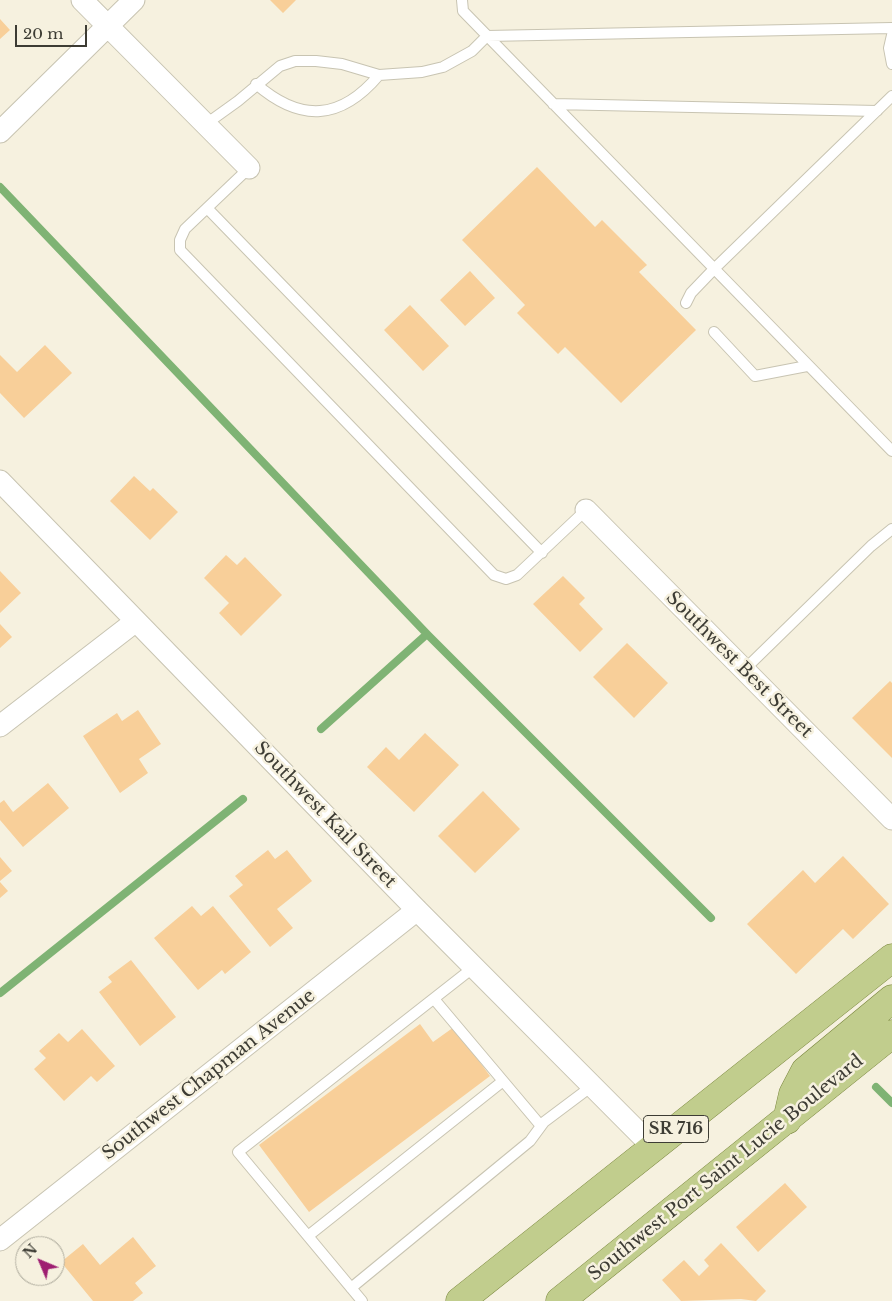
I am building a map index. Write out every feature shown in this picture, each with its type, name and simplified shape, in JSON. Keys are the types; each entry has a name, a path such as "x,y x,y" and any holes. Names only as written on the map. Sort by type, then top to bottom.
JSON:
{"main road":[{"name":"SR 716","path":"463,1300 892,958"},
{"path":"787,1120 793,1094 805,1071 892,999"},
{"name":"Southwest Port Saint Lucie Boulevard","path":"560,1301 892,1034"}],"street":[{"path":"82,0 249,168"},
{"path":"0,132 134,0"},
{"name":"Southwest Kail Street","path":"0,481 418,910 653,1147"},
{"name":"Southwest Best Street","path":"586,510 892,819"},
{"path":"0,726 136,621"},
{"name":"Southwest Chapman Avenue","path":"0,1240 418,910"}],"lane":[{"path":"462,0 463,11 807,366 892,451"},
{"path":"206,124 238,101 256,84 280,66 295,61 342,64 379,75 422,72 443,67 472,51 487,36 892,28"},
{"path":"892,35 889,48 892,64"},
{"path":"256,84 274,100 296,109 320,111 344,105 364,93 379,75"},
{"path":"686,303 691,293 892,96"},
{"path":"553,104 877,111"},
{"path":"249,168 185,229 180,240 180,250 494,575 506,579 517,574 542,553 586,510"},
{"path":"207,208 542,553"},
{"path":"714,332 755,376 807,366"},
{"path":"744,670 871,546 892,529"},
{"path":"362,1301 238,1152 474,967"},
{"path":"434,999 541,1126"},
{"path":"308,1236 504,1081"},
{"path":"351,1288 530,1141 541,1126 592,1086"}],"building":[{"path":"270,0 296,0 283,13"},
{"path":"0,19 10,30 0,39"},
{"path":"537,167 595,227 602,220 647,265 639,272 696,330 621,403 565,347 558,354 517,313 525,305 462,240"},
{"path":"470,271 495,298 465,326 440,300"},
{"path":"410,305 449,346 423,371 384,330"},
{"path":"45,345 72,373 24,418 0,393 0,355 17,372"},
{"path":"134,476 150,491 153,488 178,512 150,540 110,501"},
{"path":"226,555 237,565 245,557 282,595 241,636 219,613 229,603 204,578"},
{"path":"0,571 21,593 0,613"},
{"path":"563,576 585,598 579,604 603,629 580,652 533,604"},
{"path":"0,624 12,637 0,648"},
{"path":"627,643 668,683 634,718 593,677"},
{"path":"890,681 892,683 892,758 852,718"},
{"path":"138,710 161,744 139,759 148,773 120,793 83,736 117,713 122,721"},
{"path":"425,733 459,765 414,812 367,767 386,747 399,760"},
{"path":"48,783 69,808 23,847 0,820 0,803 4,800 13,812"},
{"path":"483,791 520,829 475,873 438,836"},
{"path":"268,850 275,859 287,850 312,881 277,909 293,928 270,947 229,896 243,885 235,876"},
{"path":"843,856 889,904 853,939 843,929 796,974 747,924 803,870 815,883"},
{"path":"0,857 12,871 0,881"},
{"path":"0,882 8,891 0,898"},
{"path":"192,906 201,916 213,906 251,952 225,974 222,970 198,990 154,938"},
{"path":"131,960 176,1017 140,1046 99,992 112,982 108,977"},
{"path":"420,1024 433,1042 454,1027 490,1076 309,1212 259,1145"},
{"path":"82,1029 115,1066 97,1082 91,1076 64,1101 34,1069 46,1058 39,1051 59,1033 68,1042"},
{"path":"785,1183 807,1207 758,1252 736,1227"},
{"path":"133,1237 156,1266 135,1283 143,1293 133,1301 93,1301 65,1267 65,1259 83,1244 100,1265"},
{"path":"721,1243 766,1291 756,1301 741,1299 681,1301 662,1280 684,1260 699,1276 709,1266 704,1260"}],"waterway":[{"path":"0,187 427,634 711,918"},
{"path":"321,729 427,634"},
{"path":"0,993 243,799"},
{"path":"876,1087 892,1103"}]}
